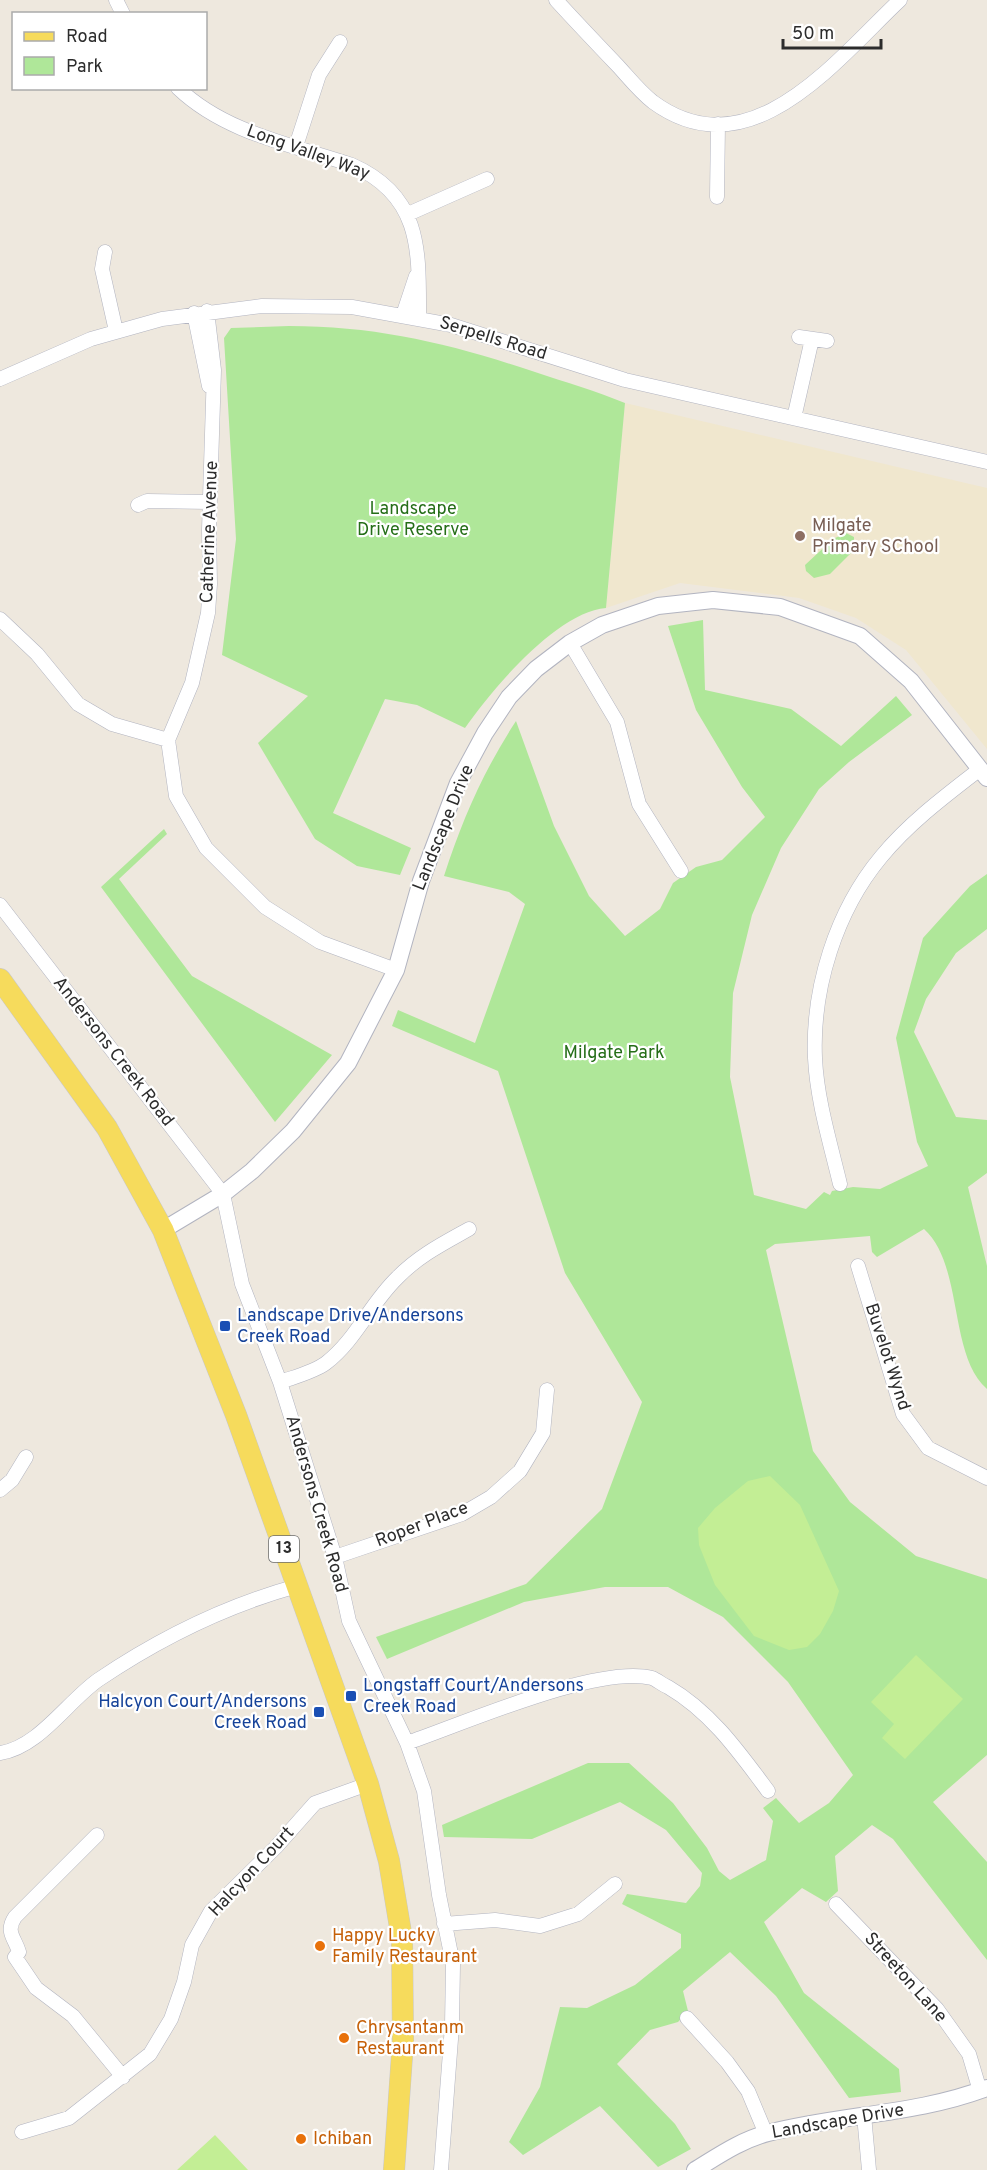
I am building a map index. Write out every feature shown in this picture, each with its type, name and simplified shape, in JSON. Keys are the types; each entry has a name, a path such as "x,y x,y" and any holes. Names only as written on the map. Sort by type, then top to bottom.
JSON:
{"main road":[{"name":"13","path":"0,979 107,1128 163,1230 236,1415 368,1784 389,1861 402,1939 403,2040 394,2170"}],"street":[{"path":"556,0 654,102 688,119 718,124 747,121 785,105 900,0"},
{"path":"296,146 319,75 339,42"},
{"name":"Long Valley Way","path":"180,90 200,107 232,125 371,174 396,196 408,214 416,236 419,317"},
{"path":"717,197 718,124"},
{"path":"408,214 487,179"},
{"path":"105,252 102,269 116,331"},
{"name":"Long Valley Way","path":"403,315 417,274"},
{"name":"Serpells Road","path":"0,379 44,358 116,331 200,312 310,305 352,307 419,317 475,331 625,380 987,462"},
{"name":"Catherine Avenue","path":"168,740 192,683 208,613 212,403 200,312"},
{"path":"794,418 805,338 827,341"},
{"path":"138,505 147,501 210,502"},
{"name":"Landscape Drive","path":"163,1230 223,1194 252,1171 293,1131 348,1063 396,970 421,881 463,773 484,733 509,697 536,669 570,643 602,625 658,606 713,600 780,607 860,636 911,681 983,773"},
{"path":"0,619 37,654 78,704 112,724 168,740 176,796 206,848 265,907 320,942 396,970"},
{"path":"570,643 617,722 639,804 681,871"},
{"path":"840,1184 820,1100 815,1058 816,1020 823,978 837,933 855,894 880,858 908,828 983,773"},
{"name":"Andersons Creek Road","path":"0,905 223,1194 242,1284 280,1382 335,1557 349,1621 407,1743 424,1791 444,1924 453,1964 452,2026 441,2170"},
{"path":"280,1382 325,1364 351,1340 377,1299 398,1276 423,1255 469,1229"},
{"name":"Buvelot Wynd","path":"858,1266 903,1414 928,1448 987,1478"},
{"name":"Roper Place","path":"335,1557 462,1514 491,1497 520,1471 543,1433 547,1390"},
{"path":"0,1490 12,1480 26,1457"},
{"path":"0,1754 11,1752 37,1734 96,1681 167,1636 249,1599 297,1586"},
{"path":"407,1743 565,1688 608,1677 652,1678 683,1696 718,1726 768,1791"},
{"name":"Halcyon Court","path":"22,2132 69,2118 150,2054 171,2019 184,1982 192,1945 211,1911 276,1847 315,1803 368,1784"},
{"path":"97,1835 15,1917 10,1924 9,1932 19,1952 15,1957 36,1988 73,2016 123,2076"},
{"path":"444,1924 495,1920 540,1926 578,1914 615,1884"},
{"name":"Streeton Lane","path":"836,1904 937,2009 969,2054 983,2090"},
{"path":"687,2018 727,2062 748,2091 766,2134"},
{"name":"Landscape Drive","path":"695,2170 736,2145 766,2134 864,2115 913,2109 983,2090"},
{"path":"864,2115 869,2170"}],"shaded area":[{"name":"Milgate Primary SChool","path":"625,403 987,488 987,749 906,650 856,618 799,598 680,583 606,608"}],"green space":[{"name":"Landscape Drive Reserve","path":"289,326 353,329 414,338 504,362 625,403 606,608 587,613 547,637 509,674 465,728 417,705 385,699 333,813 411,848 400,875 357,866 315,839 258,743 308,696 222,655 236,539 224,338 231,328"},
{"path":"846,533 854,537 854,550 830,574 814,578 806,571 805,565 833,539"},
{"name":"Milgate Park","path":"703,620 705,690 791,709 841,746 896,696 912,715 849,762 819,789 781,848 752,915 733,993 730,1077 754,1195 806,1209 824,1192 830,1195 832,1191 853,1187 880,1189 928,1166 917,1142 896,1038 923,938 970,886 987,874 987,929 956,953 926,999 914,1032 956,1117 987,1120 987,1173 968,1187 987,1266 987,1389 975,1374 966,1355 945,1264 937,1245 924,1229 877,1257 872,1252 870,1236 775,1244 766,1250 813,1451 850,1502 916,1556 987,1579 987,1755 933,1802 987,1862 987,1960 893,1839 872,1825 835,1856 838,1891 826,1902 802,1888 764,1922 804,1993 899,2069 901,2092 849,2098 776,1996 730,1952 683,1991 688,2011 678,2022 650,2030 617,2064 675,2124 691,2149 658,2167 600,2106 523,2155 509,2142 540,2087 560,2007 587,2008 635,1985 681,1948 681,1934 622,1904 627,1894 686,1903 700,1886 702,1873 666,1830 620,1802 532,1839 444,1837 442,1825 588,1763 629,1763 673,1803 707,1848 719,1871 730,1880 766,1860 773,1821 763,1808 776,1798 799,1823 829,1803 853,1775 788,1682 723,1617 668,1587 605,1587 524,1602 387,1659 376,1637 526,1584 602,1509 642,1402 565,1273 498,1071 392,1026 398,1010 475,1043 525,904 509,892 444,876 475,796 516,721 554,826 589,896 625,936 660,909 673,883 696,867 722,860 765,817 742,787 696,710 668,626"},
{"path":"164,829 167,834 119,879 192,976 332,1055 275,1122 101,887"},
{"path":"770,1476 800,1505 839,1591 833,1611 820,1634 807,1647 789,1650 754,1636 715,1585 699,1545 698,1528 715,1508 748,1481"},
{"path":"916,1655 963,1699 905,1759 882,1738 894,1724 871,1702"},
{"path":"215,2135 248,2170 177,2170"}],"place":[{"name":"Milgate Primary SChool","path":"800,536"},
{"name":"Landscape Drive/Andersons Creek Road","path":"225,1326"},
{"name":"Longstaff Court/Andersons Creek Road","path":"351,1696"},
{"name":"Halcyon Court/Andersons Creek Road","path":"319,1712"},
{"name":"Happy Lucky Family Restaurant","path":"320,1946"},
{"name":"Chrysantanm Restaurant","path":"344,2038"},
{"name":"Ichiban","path":"301,2139"}]}
